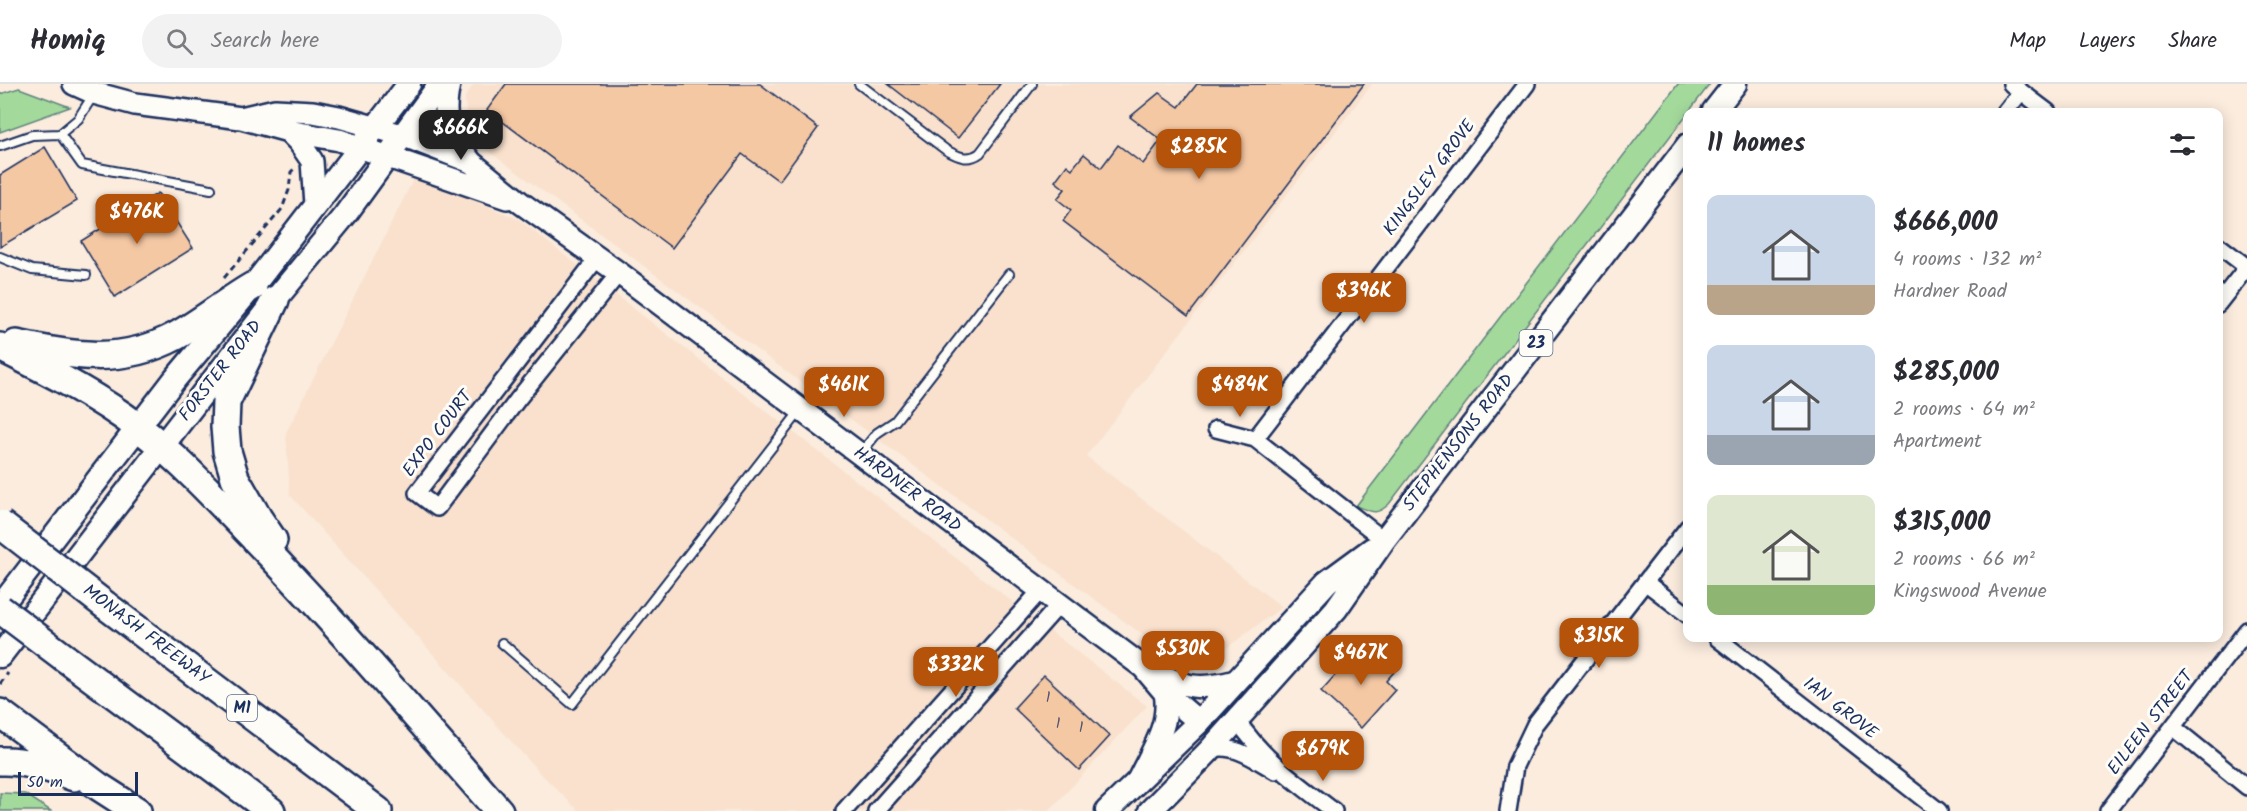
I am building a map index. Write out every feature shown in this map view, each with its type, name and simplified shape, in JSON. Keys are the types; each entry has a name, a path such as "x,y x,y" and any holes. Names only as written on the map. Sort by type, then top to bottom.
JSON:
{"highway":[{"path":"0,341 86,356 109,356 139,351 176,336 264,293"},
{"path":"264,293 226,402 227,451 235,478 258,518 320,607"},
{"path":"0,347 65,380 137,428 162,448 216,499 320,607 499,811"},
{"name":"MONASH FREEWAY","path":"0,524 378,811"},
{"path":"0,608 271,811"},
{"path":"0,713 98,786 137,811"},
{"path":"0,761 20,762 54,769 98,786"}],"main road":[{"name":"FORSTER ROAD","path":"0,656 162,448 264,293 315,205 409,84"},
{"name":"FORSTER ROAD","path":"0,608 175,379 345,215 440,84"},
{"path":"1716,108 1735,84"},
{"name":"STEPHENSONS ROAD","path":"1150,811 1209,751 1336,609 1384,540 1683,151"},
{"name":"STEPHENSONS ROAD","path":"1107,811 1199,722 1327,582 1384,540"},
{"path":"1199,722 1237,720"}],"street":[{"path":"74,84 94,93 135,104 181,112 242,118"},
{"path":"449,84 444,106 447,125 454,140 471,162"},
{"name":"KINGSLEY GROVE","path":"1255,439 1527,84"},
{"path":"2007,108 2016,88 2043,108"},
{"name":"HARDNER ROAD","path":"242,118 275,110 314,112 376,126 471,162 521,203 598,257 1143,667 1165,693 1199,722"},
{"name":"HARDNER ROAD","path":"242,118 288,131 362,146 521,203"},
{"path":"288,131 312,161 315,205"},
{"path":"2223,249 2247,267 2223,298"},
{"name":"EXPO COURT","path":"598,257 417,493 437,508 518,399 619,273"},
{"path":"501,385 518,399"},
{"path":"1216,429 1255,439 1384,540"},
{"path":"1508,811 1515,766 1535,724 1683,533"},
{"path":"1645,582 1683,611"},
{"path":"844,811 1041,591"},
{"path":"876,811 1059,605"},
{"name":"EILEEN STREET","path":"2108,811 2247,630"},
{"name":"IAN GROVE","path":"1722,642 1939,811"},
{"path":"1143,667 1194,687 1207,688 1236,681"},
{"path":"1139,779 1165,720 1167,706 1165,693"},
{"path":"1237,720 1254,744 1291,779 1334,811"},
{"path":"2173,727 2247,787"},
{"path":"915,734 932,750"},
{"path":"1209,751 1222,748 1232,750 1291,779"}],"lane":[{"path":"858,84 946,150 969,158 980,153 1032,84"},
{"path":"0,146 32,135 60,134 78,119 94,93"},
{"path":"60,134 82,165 211,189"},
{"path":"0,257 32,270 86,275"},
{"path":"860,455 877,433 895,421 1009,274"},
{"path":"502,643 572,704 801,410"}],"shaded area":[{"path":"474,84 1372,84 1086,456 1282,607 1198,669 1190,670 487,150 467,128 465,97"},
{"path":"415,176 518,219 1147,706 1049,811 579,811 540,773 290,495 286,433"}],"green space":[{"path":"1678,84 1710,84 1692,108 1683,108 1683,119 1389,504 1374,512 1356,506"},
{"path":"19,88 70,107 0,132 0,94"},
{"path":"0,793 25,794 51,811 0,811"}],"building":[{"path":"506,84 760,84 818,128 779,181 742,154 672,248 487,110"},
{"path":"888,84 1000,84 958,138"},
{"path":"1197,84 1364,84 1188,316 1063,221 1071,210 1057,199 1065,189 1055,181 1067,165 1072,169 1084,154 1101,168 1118,145 1143,164 1161,140 1130,117 1159,93 1179,107"},
{"path":"45,147 77,201 0,247 0,175"},
{"path":"158,193 193,248 115,297 81,241"},
{"path":"1363,644 1394,672 1386,681 1395,690 1361,728 1321,691"},
{"path":"1044,675 1110,736 1079,770 1014,708"}]}
